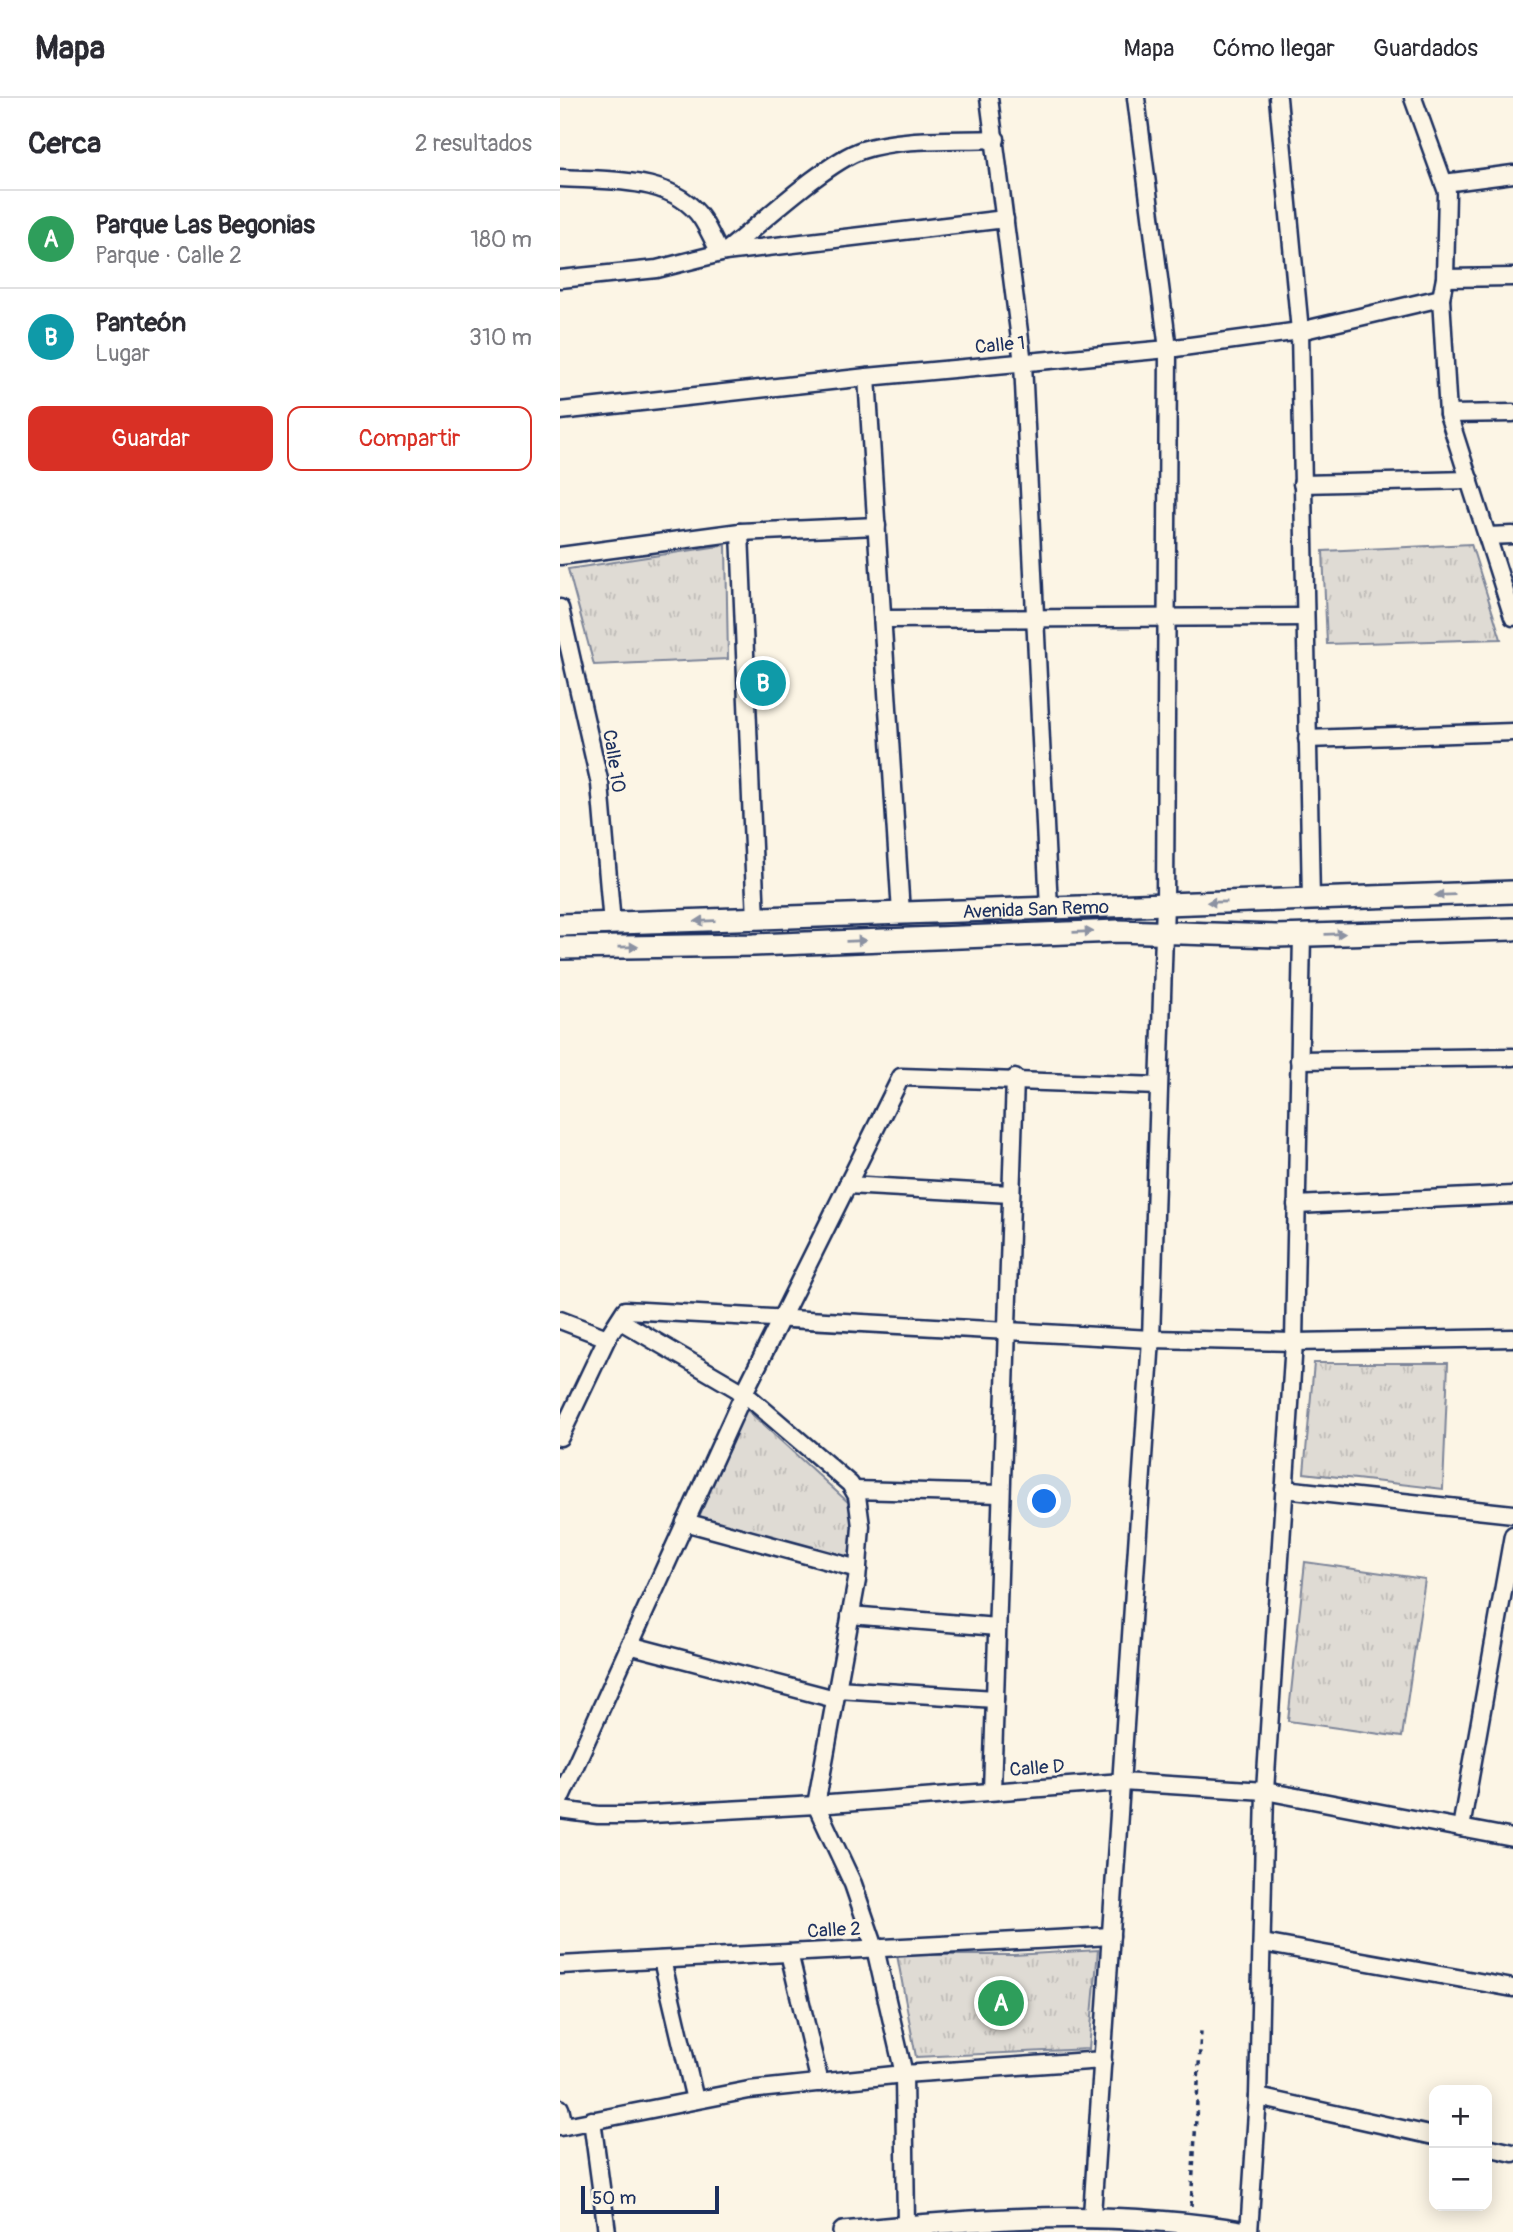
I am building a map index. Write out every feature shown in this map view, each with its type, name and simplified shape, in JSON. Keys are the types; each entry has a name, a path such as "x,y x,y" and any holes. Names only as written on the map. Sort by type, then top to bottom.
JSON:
{"main road":[{"name":"Avenida San Remo","path":"560,925 1513,892"},
{"name":"Avenida San Remo","path":"560,948 1164,931 1213,935 1302,935 1513,929"}],"street":[{"path":"989,98 988,110 996,139 1023,363 1049,908"},
{"path":"1092,2215 1151,1339 1165,902 1168,349 1136,98"},
{"path":"1278,98 1300,331 1311,900"},
{"path":"1414,99 1447,191 1445,278 1441,298 1448,414 1513,617"},
{"path":"722,253 838,162 860,151 884,145 996,139"},
{"path":"1444,183 1513,174"},
{"path":"560,177 639,183 684,200 702,219 722,253"},
{"path":"560,279 657,270 722,253 1005,219"},
{"path":"1445,278 1513,277"},
{"name":"Calle 1","path":"560,411 867,377 1168,349 1300,331 1441,298"},
{"path":"867,377 901,913"},
{"path":"1448,414 1513,412"},
{"path":"1302,484 1469,480"},
{"path":"560,556 740,531 877,526"},
{"path":"740,531 757,920"},
{"path":"1488,536 1513,535"},
{"name":"Calle 10","path":"560,608 600,784 612,924"},
{"path":"883,619 1305,617"},
{"path":"1307,738 1513,732"},
{"path":"843,2232 906,2225 948,2227 1092,2215 1248,2232 1258,2096 1265,1791 1294,1342 1302,935"},
{"path":"1299,1060 1513,1057"},
{"path":"560,1799 744,1392 901,1077 1015,1078 1159,1086"},
{"path":"992,1791 1015,1078"},
{"path":"847,1185 1011,1194"},
{"path":"1296,1205 1513,1195"},
{"path":"560,1437 607,1338 625,1310 1151,1339 1294,1342 1513,1338"},
{"path":"560,1320 607,1338"},
{"path":"619,1320 744,1392 854,1490 862,1526 858,1569 816,1805 853,1884 875,1948 904,2074 906,2225"},
{"path":"1284,1489 1513,1514"},
{"path":"854,1490 1001,1494"},
{"path":"685,1522 858,1569"},
{"path":"1461,1828 1513,1535"},
{"path":"850,1615 997,1627"},
{"path":"629,1645 836,1694 995,1699"},
{"name":"Calle D","path":"560,1810 598,1815 633,1815 816,1805 1122,1782 1265,1791 1513,1838"},
{"name":"Calle 2","path":"560,1965 1111,1936"},
{"path":"1263,1943 1513,1988"},
{"path":"789,1953 821,2082"},
{"path":"662,1959 695,2100"},
{"path":"560,2108 562,2126 749,2090 904,2074 1103,2060"},
{"path":"1258,2096 1429,2135"},
{"path":"592,2120 607,2232"},
{"path":"1491,2148 1513,2153"}],"path":[{"path":"1179,2225 1201,2031"}],"green space":[{"path":"1471,544 1501,639 1327,644 1323,551"},
{"path":"726,545 728,659 594,665 568,569"},
{"path":"1314,1363 1448,1363 1443,1489 1304,1473"},
{"path":"746,1409 849,1503 852,1525 849,1561 698,1519"},
{"path":"1305,1562 1425,1579 1402,1737 1288,1721"},
{"path":"1098,1950 1089,2049 916,2057 897,1955 1013,1955"}],"place":[{"name":"Panteón","path":"763,683"},
{"name":"Parque Las Begonias","path":"1001,2003"}]}
